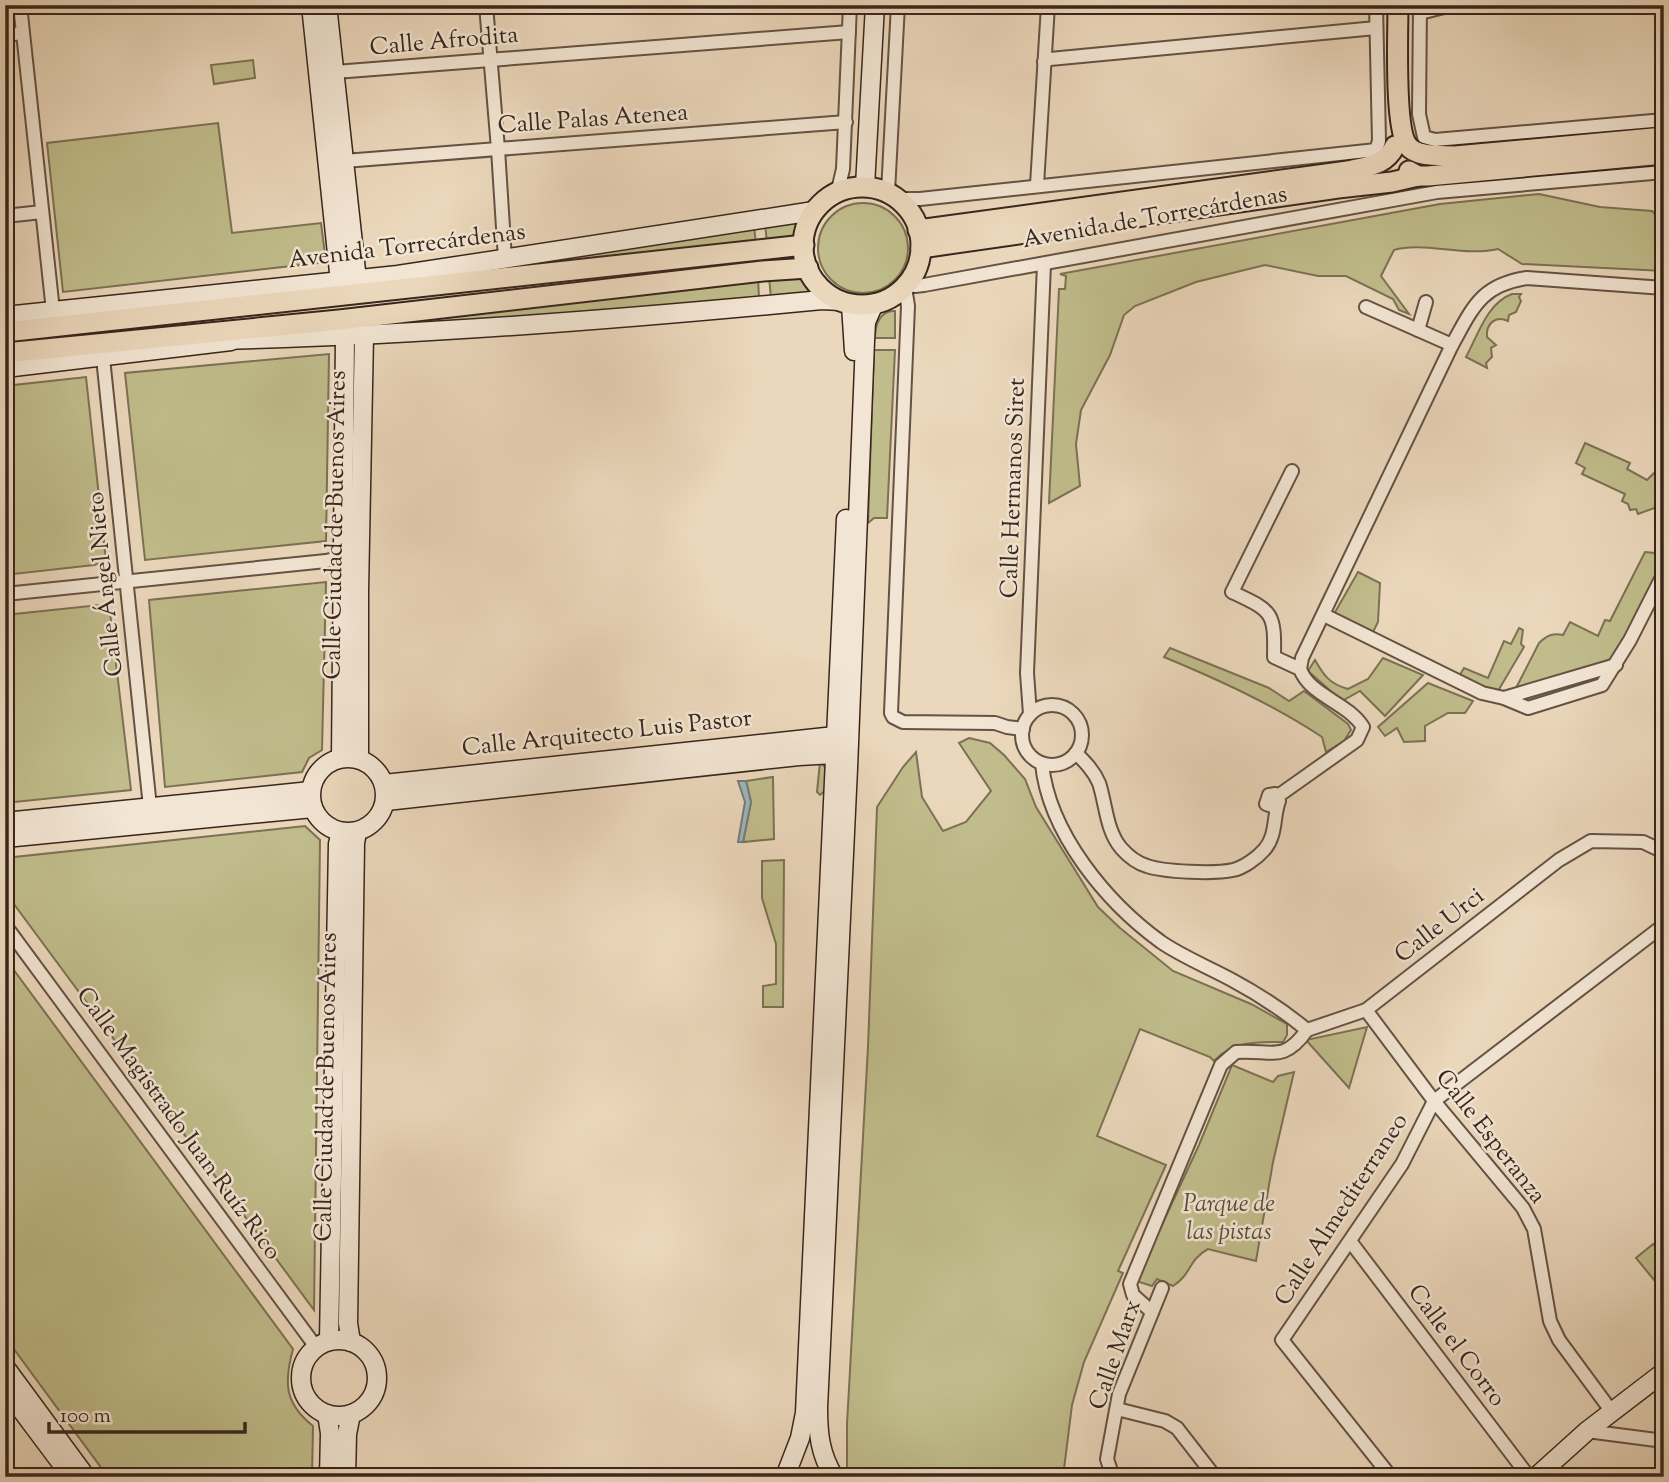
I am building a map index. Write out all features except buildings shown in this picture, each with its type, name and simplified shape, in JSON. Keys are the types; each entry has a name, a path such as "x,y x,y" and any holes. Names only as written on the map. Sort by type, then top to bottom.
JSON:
{"main road":[{"path":"1398,5 1398,158"},
{"path":"1400,119 1404,138 1412,150 1430,155 1455,156"},
{"path":"1398,158 1455,156 1664,136"},
{"path":"1398,158 1664,154"},
{"name":"Avenida de Torrecárdenas","path":"1398,158 1392,182 919,239 1348,171 1398,158"},
{"path":"865,186 893,195 908,211 919,239 916,268 907,285 890,298 873,306 846,303 820,287 808,268 804,245 814,211 838,190 865,186"},
{"name":"Avenida Torrecárdenas","path":"5,331 804,245"},
{"path":"5,354 808,268"}],"street":[{"path":"20,5 53,311"},
{"path":"311,5 346,252"},
{"path":"327,5 344,161 348,281"},
{"path":"486,5 505,259"},
{"path":"838,190 842,177 846,122 850,5"},
{"path":"865,186 875,5"},
{"path":"893,195 898,5"},
{"path":"1037,185 1048,5"},
{"path":"1376,5 1376,28 1398,158"},
{"path":"1452,5 1420,9 1421,124 1424,137 1435,140 1664,120"},
{"path":"1044,62 1063,57 1376,28"},
{"name":"Calle Afrodita","path":"335,72 849,32"},
{"path":"5,34 23,33"},
{"name":"Calle Palas Atenea","path":"344,161 846,122"},
{"name":"Avenida de Torrecárdenas","path":"893,195 920,199 1376,150 1398,158"},
{"name":"Avenida de Torrecárdenas","path":"907,285 924,285 1044,264 1411,196 1664,172"},
{"name":"Avenida Torrecárdenas","path":"5,316 348,281 814,211"},
{"path":"5,216 42,212"},
{"name":"Calle Hermanos Siret","path":"1030,714 1027,673 1044,264"},
{"path":"1076,753 1090,766 1098,780 1109,823 1121,848 1135,861 1149,867 1215,872 1236,869 1265,850 1276,823 1277,802 1357,740 1363,727 1349,711 1311,686 1300,669 1452,345 1479,300 1489,290 1506,281 1527,278 1664,288"},
{"path":"907,285 891,701 893,717 903,722 995,723 1023,729"},
{"path":"116,342 364,335 532,325 822,300 846,303 855,336 805,1413 800,1438 785,1477"},
{"path":"1418,330 1426,302"},
{"path":"834,1477 826,1464 818,1438 819,1396 865,341 866,322 873,306"},
{"path":"1366,307 1452,345"},
{"name":"Calle Ciudad de Buenos Aires","path":"350,759 358,618 364,335"},
{"name":"Calle Ciudad de Buenos Aires","path":"345,336 343,556 350,759"},
{"path":"5,368 247,339"},
{"name":"Calle Ángel Nieto","path":"103,358 150,807"},
{"path":"1292,471 1232,592 1262,606 1268,612 1273,621 1274,657 1300,669"},
{"path":"5,594 326,561 343,556"},
{"path":"1324,615 1482,693 1528,708 1602,685 1616,665 1664,574"},
{"path":"1046,705 1057,705 1070,711 1081,730 1080,746 1076,753 1063,763 1053,766 1042,764 1025,750 1022,742 1023,729 1030,714 1046,705"},
{"name":"Calle Arquitecto Luis Pastor","path":"385,792 835,745"},
{"path":"350,759 370,764 379,773 385,792 376,821 349,832 329,828 319,819 312,800 314,780 321,770 330,762 350,759"},
{"path":"1042,764 1055,816 1089,871 1110,895 1161,942 1264,999 1307,1030 1296,1046 1287,1052 1236,1052 1221,1065 1130,1284 1133,1295 1152,1312"},
{"path":"5,822 150,807 312,800"},
{"path":"5,838 312,800"},
{"name":"Calle Ciudad de Buenos Aires","path":"349,832 348,1323 351,1342"},
{"name":"Calle Ciudad de Buenos Aires","path":"327,1415 315,1408 306,1397 301,1384 301,1370 307,1357 323,1344 338,844 349,832"},
{"name":"Calle Urci","path":"1307,1030 1366,1010 1559,860 1591,841 1643,842 1664,852"},
{"name":"Calle Magistrado Juan Ruíz Rico","path":"5,925 323,1344"},
{"path":"1434,1101 1664,925"},
{"name":"Calle Esperanza","path":"1366,1010 1434,1101 1523,1208 1534,1229 1550,1321 1559,1340 1612,1412"},
{"name":"Calle Almediterraneo","path":"1391,1477 1282,1340 1402,1164 1434,1101"},
{"name":"Calle el Corro","path":"1350,1241 1530,1477"},
{"name":"Calle Marx","path":"1113,1477 1107,1459 1119,1395 1162,1288"},
{"path":"323,1344 351,1342 362,1348 370,1356 377,1378 375,1390 362,1408 351,1414 327,1415 330,1433 329,1477"},
{"path":"5,1367 86,1477"},
{"path":"1536,1477 1587,1431 1664,1372"},
{"path":"5,1388 71,1477"},
{"path":"1117,1409 1165,1421 1177,1428 1215,1477"},
{"path":"346,1477 346,1434 351,1414"},
{"path":"1587,1431 1664,1441"}],"green space":[{"path":"253,60 255,78 214,84 211,65"},
{"path":"218,123 232,233 321,223 326,262 63,292 47,143"},
{"path":"1539,194 1600,207 1652,211 1656,215 1664,216 1664,271 1522,264 1498,249 1471,251 1405,248 1394,250 1381,276 1409,314 1399,310 1393,299 1346,276 1318,276 1265,265 1196,282 1135,306 1124,315 1110,355 1081,410 1076,444 1080,486 1049,503 1059,289 1065,289 1066,276 1060,274 1440,204"},
{"path":"863,203 880,206 895,216 905,231 908,248 905,265 895,280 880,290 863,293 846,290 831,280 821,265 818,248 821,231 831,216 846,206"},
{"path":"799,221 794,237 767,242 765,225"},
{"path":"754,227 756,243 399,281"},
{"path":"799,276 812,293 771,298 769,277"},
{"path":"758,278 759,298 448,324 301,329"},
{"path":"1521,294 1516,312 1509,315 1508,321 1495,320 1488,328 1487,337 1496,345 1491,348 1492,357 1486,363 1487,368 1466,357 1490,312 1503,298"},
{"path":"890,311 895,311 895,338 875,338 879,319"},
{"path":"874,350 895,350 887,518 874,518 868,523"},
{"path":"329,354 326,541 145,560 125,373"},
{"path":"86,377 106,561 94,565 5,575 5,386"},
{"path":"1585,443 1630,463 1627,469 1647,480 1657,470 1664,473 1664,510 1657,507 1638,514 1636,509 1630,510 1628,504 1622,501 1625,494 1582,474 1585,468 1576,463"},
{"path":"1645,552 1664,554 1664,574 1602,685 1528,708 1515,690 1539,643 1550,635 1563,635 1570,622 1598,636 1605,620 1610,621"},
{"path":"1358,572 1380,583 1378,622 1373,632 1334,614"},
{"path":"326,582 322,750 309,758 302,772 165,787 149,600"},
{"path":"109,604 131,790 5,803 5,615"},
{"path":"1519,628 1523,630 1521,644 1524,647 1498,691 1458,678 1464,668 1488,678 1504,641 1511,644"},
{"path":"1170,648 1269,688 1289,701 1304,691 1348,724 1351,730 1344,741 1326,752 1322,737 1303,725 1245,693 1164,657"},
{"path":"1383,658 1423,675 1385,716 1360,691 1342,701 1308,671 1315,660 1328,679 1348,689 1368,679"},
{"path":"1428,683 1473,701 1465,713 1448,713 1425,726 1425,741 1404,742 1397,728 1385,736 1378,727"},
{"path":"969,738 990,743 1025,779 1036,807 1098,907 1120,928 1173,971 1251,1004 1287,1024 1287,1035 1283,1042 1237,1046 1214,1061 1140,1029 1097,1136 1166,1165 1118,1271 1123,1273 1084,1362 1072,1405 1063,1477 853,1477 847,1469 847,1424 868,1047 877,807 916,752 922,797 943,831 966,822 991,791 959,743"},
{"path":"820,762 828,770 827,789 820,795 817,792"},
{"path":"773,777 774,839 743,842 751,802 746,781"},
{"path":"305,826 320,840 314,1310 5,892 5,858"},
{"path":"784,860 783,1007 763,1007 763,986 776,984 776,944 762,898 762,861"},
{"path":"5,958 293,1349 288,1372 289,1391 296,1409 313,1426 312,1477 108,1477 5,1337"},
{"path":"1367,1027 1349,1088 1306,1040"},
{"name":"Parque de las pistas","path":"1232,1065 1273,1082 1278,1076 1294,1072 1273,1162 1256,1261 1208,1249 1173,1286 1157,1279 1152,1286 1136,1281 1199,1145"},
{"path":"1653,1244 1664,1255 1664,1292 1636,1258"}],"water":[{"path":"738,781 746,781 751,802 743,842 738,842 745,802"}]}
